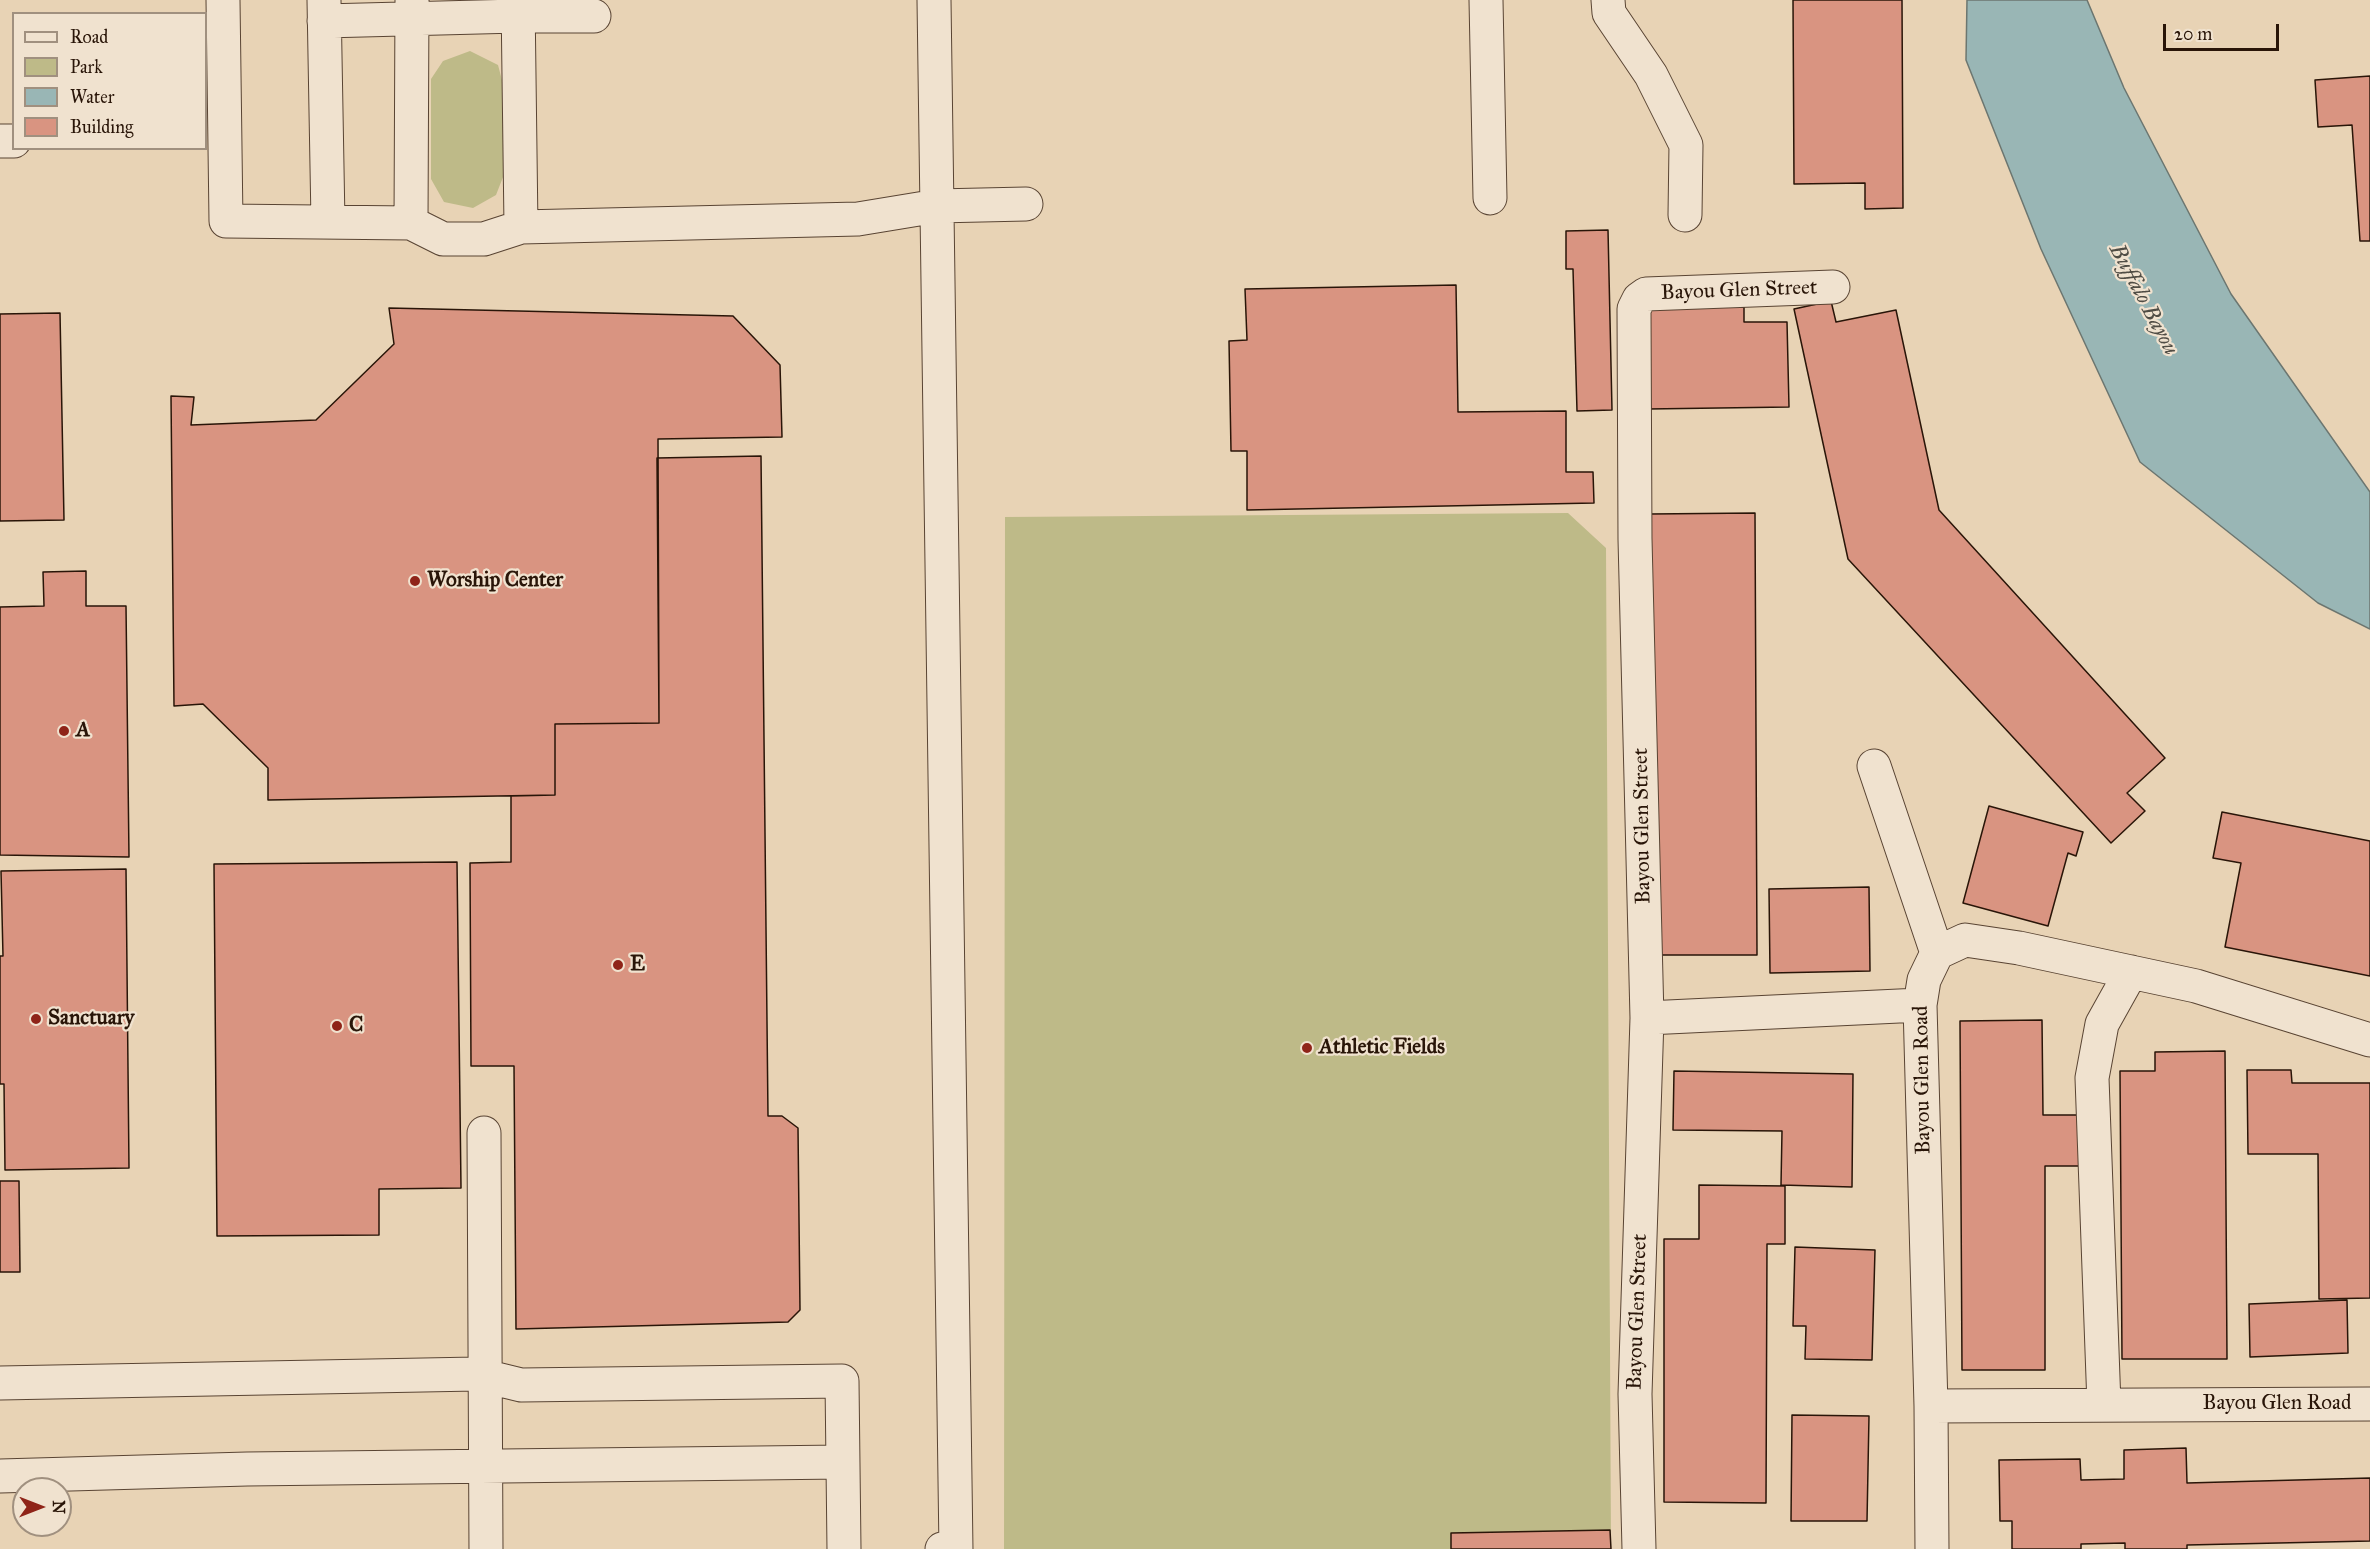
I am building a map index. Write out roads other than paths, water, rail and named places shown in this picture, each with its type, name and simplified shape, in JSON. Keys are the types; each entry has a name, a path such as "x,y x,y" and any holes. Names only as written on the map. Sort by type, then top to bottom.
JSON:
{"street":[{"path":"223,0 215,138 226,221 411,224 443,239 484,239 521,227 858,219 937,206 1026,204"},
{"path":"934,0 956,1549 942,1549"},
{"path":"1486,0 1490,198"},
{"path":"1608,0 1609,13 1652,75 1686,145 1685,215"},
{"path":"328,222 324,10 518,8 594,16"},
{"path":"518,8 521,227"},
{"path":"411,224 412,9"},
{"name":"Bayou Glen Street","path":"1639,1549 1635,1394 1647,1018 1635,539 1634,309 1639,299 1646,294 1833,287"},
{"path":"1874,766 1936,953 1965,940 2019,948 2196,986 2370,1040"},
{"name":"Bayou Glen Road","path":"1932,1549 1931,1406 1920,1005 1924,980 1936,953"},
{"path":"2104,1405 2092,1078 2102,1024 2131,972"},
{"path":"1647,1018 1920,1005"},
{"path":"484,1133 486,1549"},
{"path":"0,1383 452,1374 486,1376 521,1385 842,1381 844,1549"},
{"name":"Bayou Glen Road","path":"1931,1406 2370,1404"},
{"path":"0,1476 842,1462"}],"water":[{"name":"Buffalo Bayou","path":"1967,0 2087,0 2124,88 2231,294 2370,492 2370,629 2318,603 2140,462 2041,249 1966,60"}],"place":[{"name":"Worship Center","path":"415,581"},
{"name":"A","path":"64,731"},
{"name":"E","path":"618,965"},
{"name":"Sanctuary","path":"36,1019"},
{"name":"C","path":"337,1026"},
{"name":"Athletic Fields","path":"1307,1048"}]}
